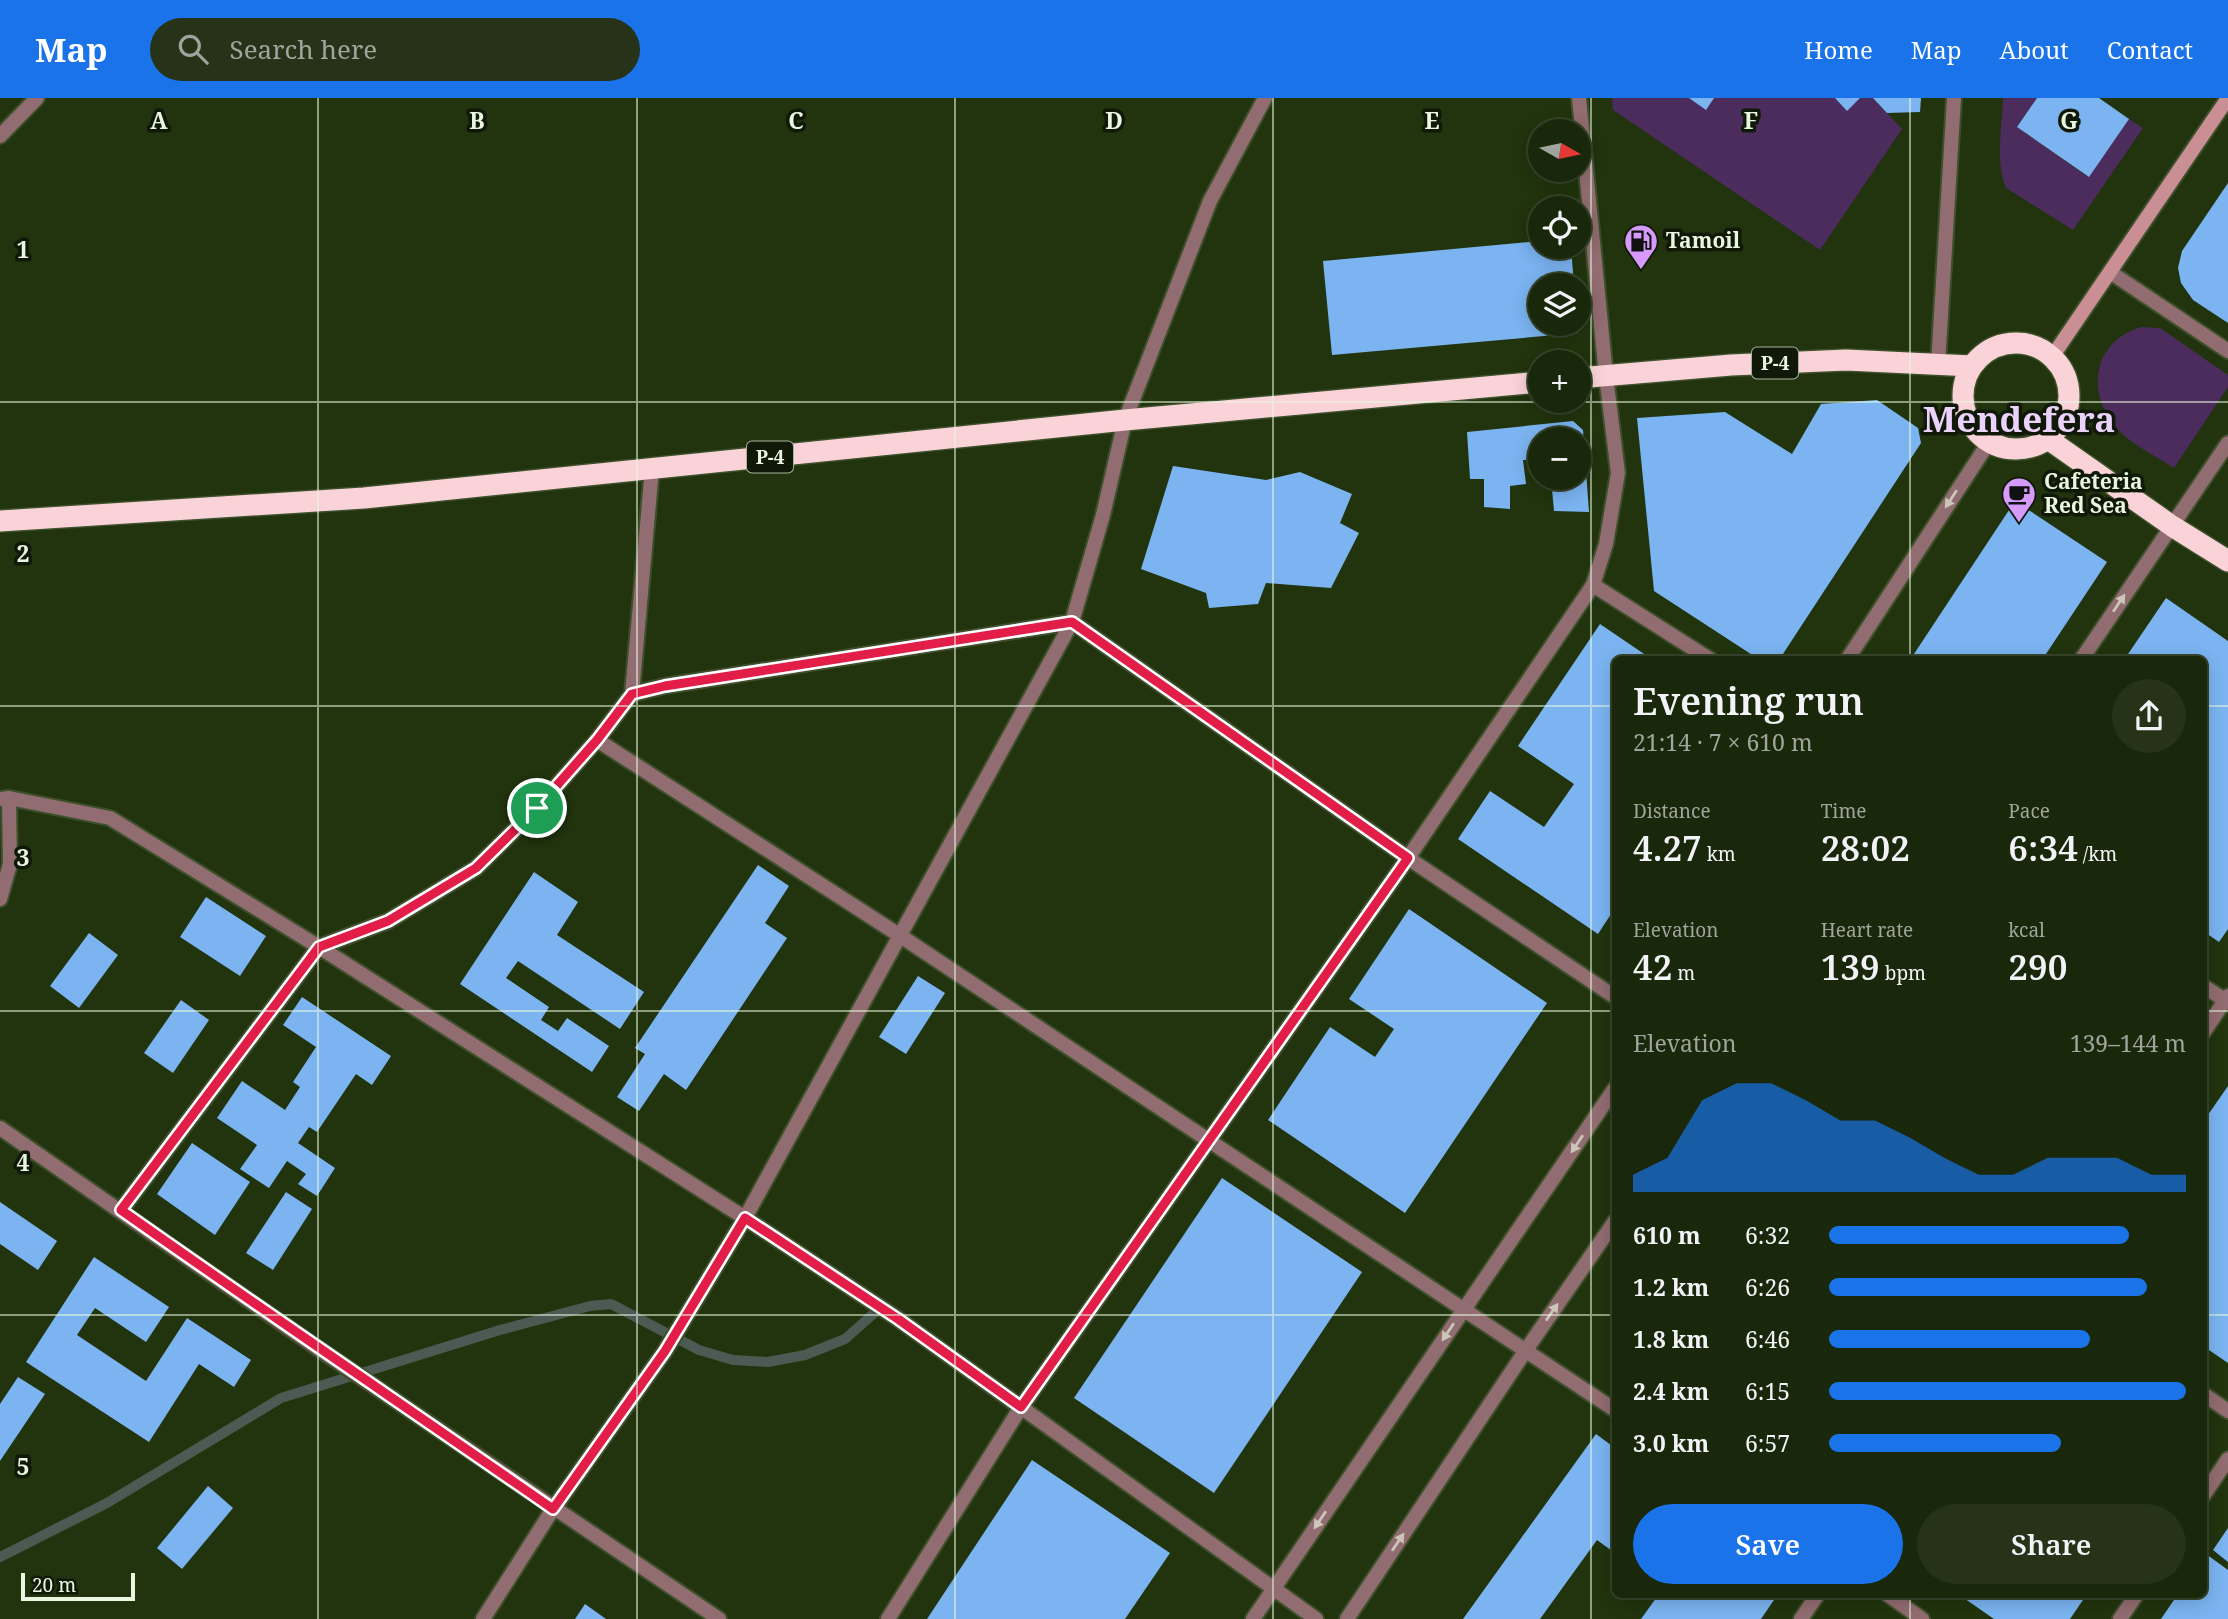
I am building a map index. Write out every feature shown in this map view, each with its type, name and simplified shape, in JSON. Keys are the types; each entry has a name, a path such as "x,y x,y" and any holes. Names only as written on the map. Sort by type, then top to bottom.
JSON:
{"highway":[{"path":"2011,343 2026,344 2053,357 2063,372 2069,390 2067,409 2060,426 2048,439 2034,447 2019,450 2003,448 1989,442 1975,431 1966,416 1964,391 1972,366 1984,354 1997,346 2011,343"},
{"name":"P-4","path":"1591,378 1731,365 1846,360 1972,366"},
{"name":"P-4","path":"0,521 365,498 1125,420 1528,383"},
{"path":"2048,439 2172,526 2228,561"}],"main road":[{"path":"2053,357 2228,98"}],"street":[{"path":"0,136 37,98"},
{"path":"482,1619 553,1509 665,1351 745,1218 1072,622 1103,515 1125,420 1210,201 1265,98"},
{"path":"888,1619 1021,1407 1408,858 1593,585 1606,544 1618,473 1579,98"},
{"path":"1938,365 1954,98"},
{"path":"2110,272 2228,351"},
{"path":"1850,656 1989,442"},
{"path":"2084,656 2228,443"},
{"path":"121,1210 319,947 388,921 476,868 537,808 597,740 632,694 652,469"},
{"path":"1593,585 1705,656"},
{"path":"632,694 678,684 1072,622 1408,858 1612,995"},
{"path":"597,740 899,935 1612,1408"},
{"path":"0,899 10,864 5,799 110,818 319,947 745,1218 898,1319 1316,1619"},
{"path":"2207,988 2227,999 2207,1026"},
{"path":"1253,1619 1612,1092"},
{"path":"0,1128 553,1509 719,1619"},
{"path":"1347,1619 1612,1225"},
{"path":"2207,1397 2228,1411"},
{"path":"2207,1490 2228,1459"},
{"path":"1801,1619 1815,1598"},
{"path":"1893,1598 1922,1619"},
{"path":"2120,1619 2134,1598"}],"shaded area":[{"path":"1612,98 1873,98 1902,129 1820,250 1613,110"},
{"path":"2003,98 2037,98 2017,127 2088,177 2129,119 2143,128 2073,230 2006,188 2000,155"},
{"path":"2141,327 2160,328 2228,375 2228,387 2174,468 2127,438 2104,409 2099,392 2098,376 2110,347 2123,335"}],"building":[{"path":"1689,98 1714,98 1706,110"},
{"path":"1835,98 1860,98 1847,111"},
{"path":"1873,98 1921,98 1920,112 1887,113"},
{"path":"2037,98 2099,98 2129,119 2089,177 2017,127"},
{"path":"2228,183 2228,323 2193,300 2181,283 2178,268 2182,251"},
{"path":"1528,242 1528,259 1572,259 1573,273 1528,273 1528,336 1544,336 1332,355 1323,261"},
{"path":"1877,400 1918,428 1921,443 1782,656 1754,656 1654,591 1637,418 1725,412 1792,454 1821,404"},
{"path":"1573,421 1580,427 1528,427 1528,460 1523,460 1526,484 1510,486 1510,509 1484,507 1484,479 1470,479 1467,432"},
{"path":"1173,466 1266,480 1300,472 1352,494 1340,523 1359,533 1331,588 1266,583 1258,604 1209,608 1206,593 1141,569"},
{"path":"1552,490 1587,490 1589,512 1554,511"},
{"path":"2015,501 2107,562 2045,656 1913,656"},
{"path":"2166,598 2228,641 2228,929 2219,942 2207,934 2207,656 2127,656"},
{"path":"1600,624 1647,656 1612,656 1612,913 1598,934 1458,839 1490,791 1544,827 1574,784 1518,746"},
{"path":"758,865 789,886 765,923 787,938 686,1090 664,1074 639,1111 617,1097 645,1054 635,1048"},
{"path":"534,872 578,902 557,935 644,992 620,1029 518,961 506,978 549,1007 541,1020 558,1031 567,1018 609,1046 592,1072 460,984"},
{"path":"206,897 266,936 240,976 180,937"},
{"path":"1409,909 1547,1003 1405,1213 1268,1120 1330,1027 1375,1057 1394,1029 1349,999"},
{"path":"89,933 118,955 79,1008 50,986"},
{"path":"918,976 945,993 906,1054 879,1037"},
{"path":"302,997 391,1056 372,1085 356,1074 317,1132 309,1127 298,1143 335,1168 317,1196 298,1184 306,1174 287,1161 269,1188 240,1169 257,1145 217,1118 242,1081 285,1110 300,1087 293,1082 316,1047 283,1025"},
{"path":"181,1000 209,1020 173,1073 144,1053"},
{"path":"2228,1086 2228,1363 2207,1349 2207,1116"},
{"path":"192,1143 250,1182 215,1235 157,1194"},
{"path":"1222,1178 1362,1272 1214,1493 1074,1398"},
{"path":"286,1192 312,1209 273,1270 246,1253"},
{"path":"0,1202 57,1241 38,1270 0,1244"},
{"path":"94,1257 169,1307 146,1342 95,1308 77,1335 146,1381 187,1318 251,1360 234,1387 199,1364 149,1442 26,1362"},
{"path":"18,1377 45,1394 0,1461 0,1404"},
{"path":"1596,1434 1612,1446 1612,1551 1597,1540 1540,1619 1463,1619"},
{"path":"1032,1460 1170,1553 1125,1619 927,1619"},
{"path":"208,1486 233,1508 182,1569 157,1548"},
{"path":"2228,1528 2228,1562 2213,1550"},
{"path":"2207,1555 2228,1570 2228,1619 2161,1619 2175,1598 2207,1598"},
{"path":"1656,1598 1775,1598 1761,1619 1641,1619"},
{"path":"1964,1598 2084,1598 2070,1619 1994,1619"},
{"path":"585,1604 606,1619 575,1619"}],"waterway":[{"path":"0,1557 107,1503 281,1398 500,1330 590,1306 611,1304 699,1350 733,1360 768,1362 805,1355 845,1339 880,1308"}],"place":[{"name":"Tamoil","path":"1641,271"},
{"name":"Cafeteria Red Sea","path":"2019,524"}],"district":[{"name":"Mendefera","path":"2019,420"}],"route":[{"path":"1072,622 1408,858 1021,1407 898,1319 745,1218 665,1351 553,1509 121,1210 319,947 388,921 476,868 537,808 597,740 632,694 665,686 1072,622"}]}
